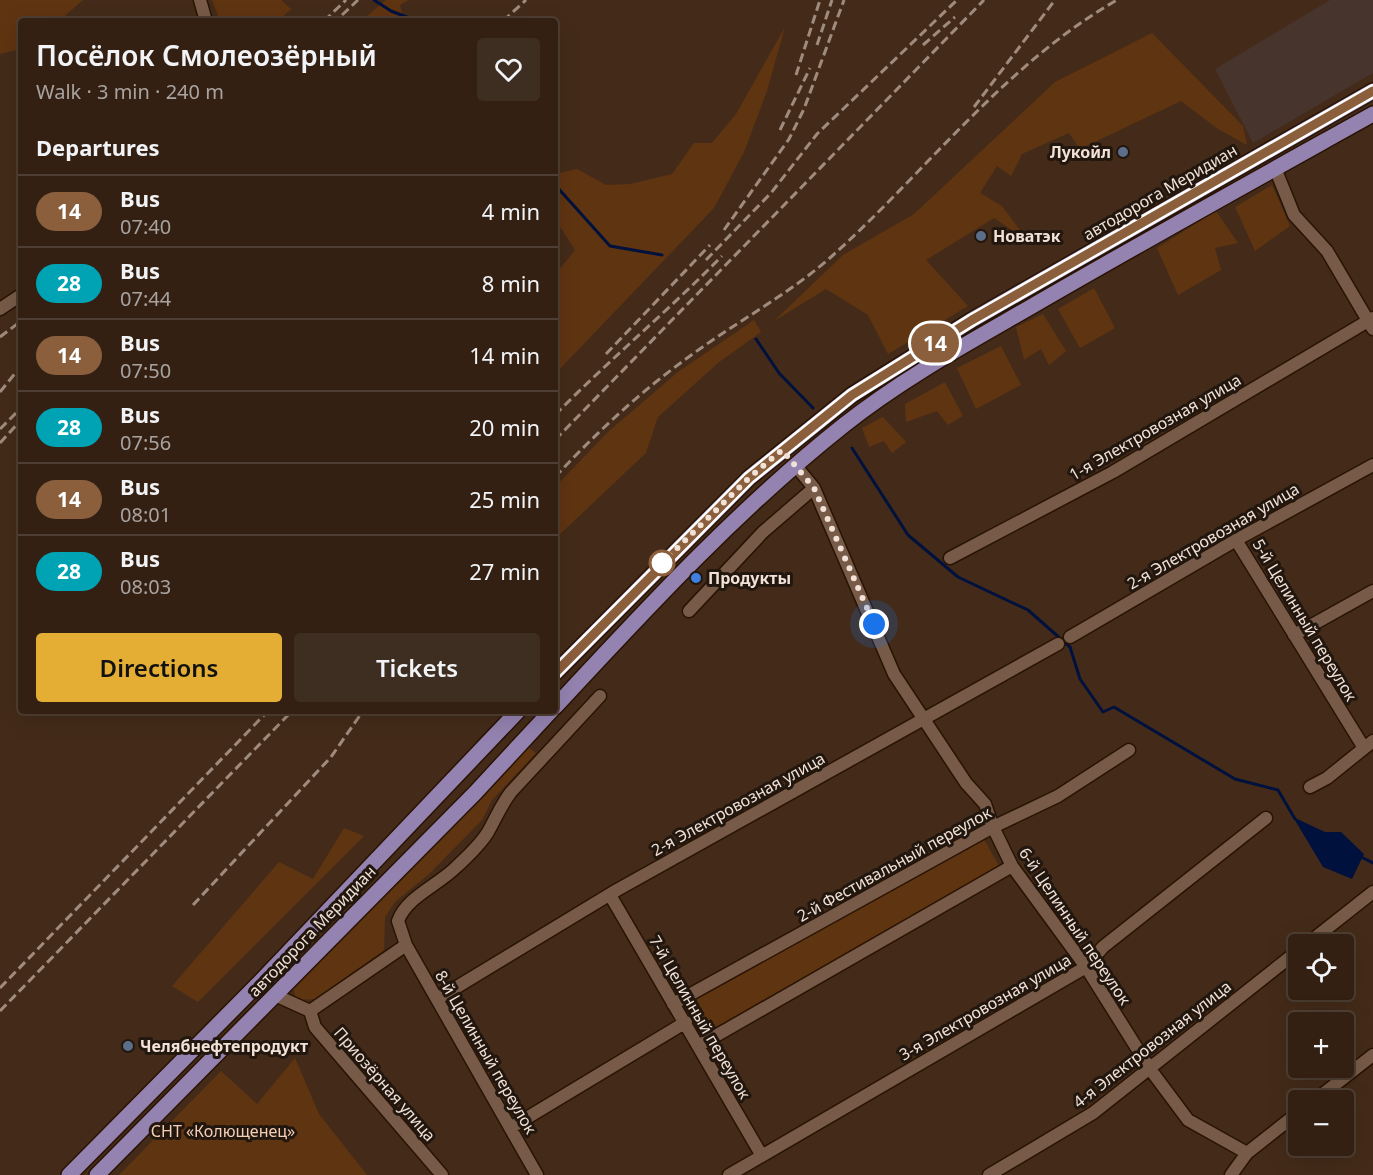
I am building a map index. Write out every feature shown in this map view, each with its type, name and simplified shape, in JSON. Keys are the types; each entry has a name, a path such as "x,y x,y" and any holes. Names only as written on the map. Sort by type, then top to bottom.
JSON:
{"main road":[{"name":"автодорога Меридиан","path":"558,670 741,485 852,395 972,320 1373,91"},
{"path":"558,703 676,576 795,465 846,423 919,373 1373,114"},
{"path":"782,450 795,465"},
{"name":"автодорога Меридиан","path":"69,1175 261,981 515,714"},
{"name":"автодорога Меридиан","path":"97,1175 475,793 548,714"},
{"path":"261,981 275,995"}],"street":[{"path":"200,0 205,18"},
{"path":"1275,168 1294,215 1327,251 1371,322"},
{"path":"0,309 18,297"},
{"name":"1-я Электровозная улица","path":"950,558 1113,471 1371,322"},
{"name":"6-й Целинный переулок","path":"795,465 814,488 894,674 925,717 966,783 985,804 993,827 1012,866 1086,967 1150,1069 1188,1120 1247,1153"},
{"name":"2-я Электровозная улица","path":"1070,637 1236,540 1373,465"},
{"path":"689,611 763,532 814,488"},
{"name":"5-й Целинный переулок","path":"1236,540 1294,636 1369,744"},
{"path":"1294,636 1373,591"},
{"name":"2-я Электровозная улица","path":"437,999 609,895 1058,644"},
{"name":"8-й Целинный переулок","path":"537,1175 406,945 398,921 407,904 416,900 454,869 488,832 500,806 511,792 600,696"},
{"path":"1310,787 1327,778 1369,744"},
{"name":"2-й Фестивальный переулок","path":"673,1004 993,827 1058,796 1129,750"},
{"name":"3-я Электровозная улица","path":"729,1175 1086,967 1104,947 1266,818"},
{"path":"698,1046 1012,866"},
{"path":"1320,934 1373,891"},
{"name":"7-й Целинный переулок","path":"609,895 686,1022 762,1156"},
{"path":"275,995 310,1011 406,945"},
{"name":"4-я Электровозная улица","path":"989,1175 1094,1113 1288,959"},
{"name":"Приозёрная улица","path":"310,1011 315,1027 442,1175"},
{"path":"510,1128 686,1022"},
{"path":"1328,1090 1373,1055"},
{"path":"1231,1175 1247,1153 1288,1121"}],"shaded area":[{"path":"1330,0 1373,0 1373,73 1253,143 1215,69"}],"green space":[{"path":"0,0 83,0 62,18 18,18 18,50 0,54"},
{"path":"212,0 281,0 291,9 281,18 219,18"},
{"path":"386,0 409,0 400,5 403,18 365,18"},
{"path":"785,27 767,91 744,152 714,208 558,371 558,271 575,250 558,224 558,173 577,169 606,185 630,184 672,174 694,143 712,143 736,114"},
{"path":"1152,33 1243,126 1247,145 1218,129 1181,101 1080,149 1069,133 1022,154 1011,176 997,166 980,193 1002,206 1028,241 994,218 926,260 968,306 888,354 868,315 826,289 774,321 843,255 914,214 1055,82"},
{"path":"1272,185 1290,226 1255,251 1235,207"},
{"path":"1216,211 1238,243 1215,248 1221,270 1178,295 1157,248"},
{"path":"1094,288 1115,328 1080,348 1058,309"},
{"path":"1043,314 1066,351 1049,365 1041,349 1024,360 1016,327"},
{"path":"754,320 761,332 718,363 658,417 646,453 558,536 558,484 609,431 678,372"},
{"path":"1001,346 1021,385 976,409 957,368"},
{"path":"945,382 963,416 948,425 937,411 906,422 905,404"},
{"path":"883,417 906,442 892,453 884,441 869,447 862,428"},
{"path":"528,747 536,753 492,800 482,820 429,874 395,902 385,917 384,950 316,999 296,1000 293,986 377,904"},
{"path":"344,828 364,836 198,1002 172,986 279,862 313,879"},
{"path":"983,838 1000,867 705,1033 687,1003"},
{"name":"СНТ «Колющенец»","path":"295,1058 319,1114 367,1175 119,1175 221,1071 257,1104"}],"water":[{"path":"1293,817 1325,832 1341,832 1364,854 1352,879 1323,867"}],"waterway":[{"path":"374,0 391,11 409,18"},
{"path":"558,188 610,246 662,255"},
{"path":"756,339 779,373 813,408"},
{"path":"852,448 908,535 958,577 1028,610 1070,647 1080,679 1103,712 1114,707 1235,779 1278,790 1295,819"},
{"path":"1359,856 1373,863"}],"railway":[{"path":"327,18 346,0"},
{"path":"342,15 358,0"},
{"path":"506,18 526,0"},
{"path":"796,75 820,0"},
{"path":"817,45 832,0"},
{"path":"724,230 789,139 804,109 844,0"},
{"path":"706,260 771,193 817,134 957,0"},
{"path":"558,437 984,0"},
{"path":"974,107 1055,0"},
{"path":"558,474 586,444 654,383 797,284 831,257 1002,87 1076,26 1117,0"},
{"path":"923,45 955,17"},
{"path":"780,130 810,68"},
{"path":"606,354 710,245"},
{"path":"558,412 722,256"},
{"path":"0,337 18,323"},
{"path":"0,392 18,370"},
{"path":"0,429 18,411"},
{"path":"0,443 18,423"},
{"path":"0,988 265,714"},
{"path":"0,1011 289,714"},
{"path":"193,905 331,757 361,714"}],"bus line":[{"name":"14","path":"558,670 652,572 749,478 852,395 972,320 1373,91"}],"place":[{"name":"Лукойл","path":"1123,152"},
{"name":"Новатэк","path":"981,236"},
{"name":"Продукты","path":"696,578"},
{"name":"Челябнефтепродукт","path":"128,1046"}],"route":[{"path":"662,563 749,478 782,450 814,488 874,624"}]}
